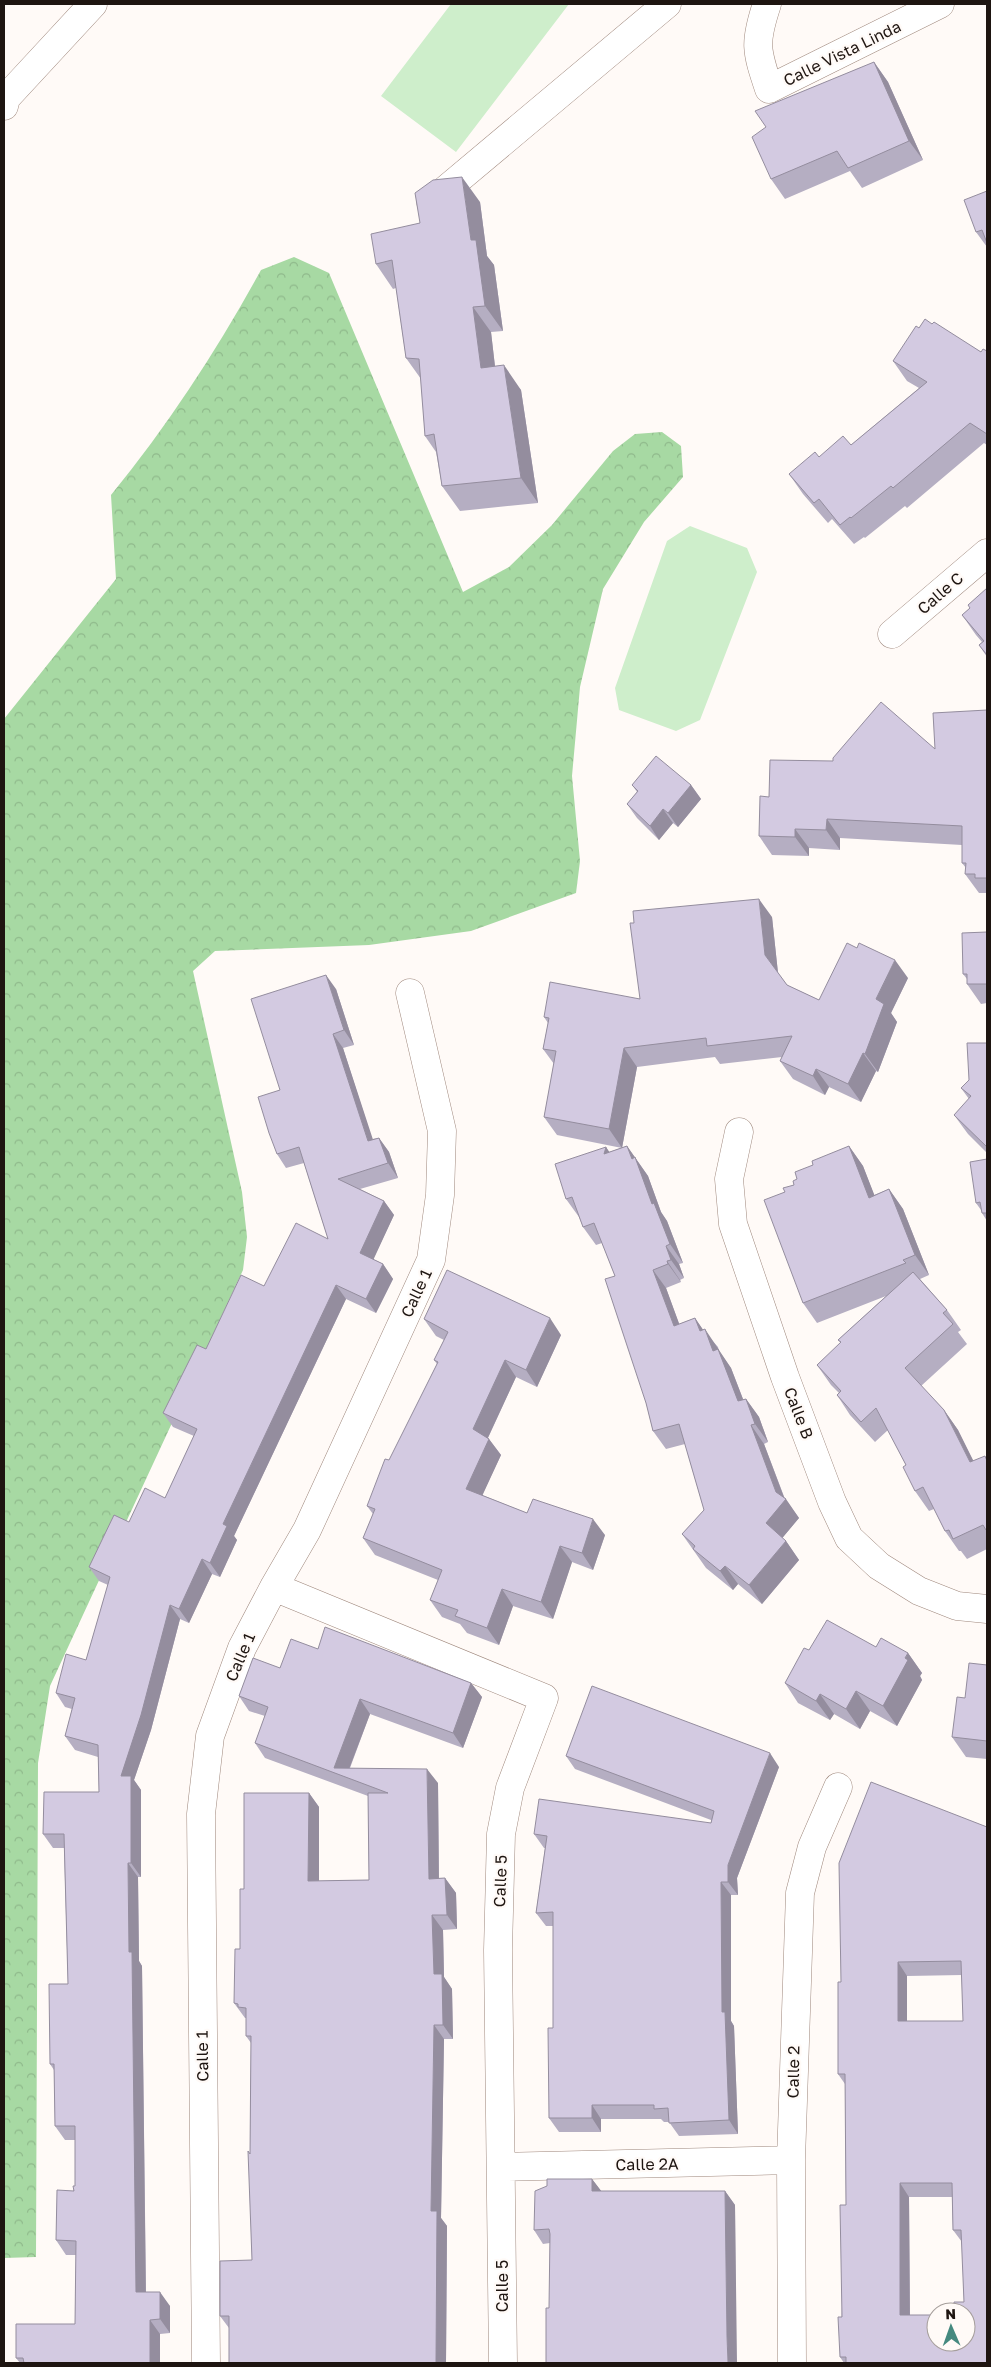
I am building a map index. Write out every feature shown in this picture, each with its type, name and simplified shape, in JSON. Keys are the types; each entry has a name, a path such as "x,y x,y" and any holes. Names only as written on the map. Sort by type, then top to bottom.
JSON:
{"street":[{"path":"4,106 6,98 93,4"},
{"path":"429,203 667,4"},
{"name":"Calle Vista Linda","path":"767,4 759,28 757,53 769,89 940,4"},
{"name":"Calle C","path":"892,634 987,553"},
{"name":"Calle 1","path":"206,2363 201,1814 210,1736 242,1648 307,1530 431,1260 440,1195 442,1131 410,993"},
{"name":"Calle B","path":"739,1132 729,1179 732,1224 785,1377 832,1502 849,1538 879,1566 919,1592 957,1606 987,1609"},
{"name":"Calle 5","path":"274,1587 544,1698 510,1788 501,1834 498,1950 503,2363"},
{"name":"Calle 2","path":"792,2363 791,2160 800,1893 812,1848 838,1787"},
{"name":"Calle 2A","path":"502,2168 791,2160"}],"green space":[{"path":"451,4 569,4 456,152 381,96"},
{"path":"294,257 329,273 463,592 509,567 552,525 613,451 635,434 662,432 681,446 683,477 644,522 603,589 580,687 572,776 580,861 576,893 471,931 369,945 215,951 193,971 242,1192 247,1237 243,1270 50,1686 38,1763 36,2257 4,2258 4,719 116,579 111,495 153,441 191,386 261,270"},
{"path":"690,526 747,548 757,572 700,720 676,731 619,710 615,688 667,541"}],"building":[{"path":"874,62 909,141 848,168 837,151 771,179 752,137 766,127 755,111"},
{"path":"462,177 471,240 476,240 485,306 473,307 481,368 504,365 521,478 442,486 434,434 425,436 419,359 406,358 392,260 376,264 371,234 420,223 415,193 433,180"},
{"path":"987,191 987,243 982,230 976,232 964,200"},
{"path":"925,319 932,324 934,322 981,352 983,349 987,351 987,434 970,423 893,488 891,486 840,525 819,499 814,503 789,474 815,452 819,457 843,436 851,445 927,382 893,361 916,326 919,328"},
{"path":"987,588 987,655 979,645 984,641 962,615 970,608 968,605"},
{"path":"881,702 935,749 933,713 987,710 987,878 975,878 975,874 965,874 966,863 962,863 962,826 827,819 826,830 795,829 795,837 759,836 760,796 769,797 770,760 833,761 833,758"},
{"path":"656,756 691,785 668,813 663,809 650,826 627,804 638,791 632,785"},
{"path":"759,899 765,955 787,985 819,1000 847,943 857,948 859,943 895,960 876,999 884,1004 865,1054 863,1053 848,1084 816,1069 813,1076 780,1061 792,1036 707,1046 706,1038 624,1048 609,1129 544,1117 556,1051 543,1049 549,1018 544,1017 550,982 640,999 630,923 634,923 633,911"},
{"path":"987,932 987,984 967,984 967,974 963,974 962,933"},
{"path":"326,975 344,1030 333,1034 368,1141 379,1138 388,1163 338,1179 384,1201 360,1253 383,1264 366,1299 336,1285 223,1524 227,1526 210,1563 202,1559 179,1609 170,1605 141,1715 121,1776 131,1776 131,1863 128,1863 129,1952 132,1952 136,2292 160,2292 160,2319 150,2320 150,2363 24,2363 23,2358 16,2358 16,2324 75,2324 76,2241 56,2240 57,2190 74,2191 73,2186 75,2186 75,2126 55,2126 54,2064 50,2064 49,1984 68,1984 64,1834 43,1834 44,1792 99,1792 98,1745 65,1736 75,1698 56,1693 66,1654 86,1660 110,1577 89,1567 114,1515 129,1522 145,1488 165,1498 197,1429 163,1413 197,1345 206,1349 241,1275 264,1286 296,1223 328,1239 299,1147 277,1154 269,1133 258,1097 280,1090 251,999"},
{"path":"967,1043 987,1043 987,1147 954,1115 971,1096 961,1088 969,1080"},
{"path":"627,1146 632,1159 635,1157 652,1204 654,1203 670,1244 666,1246 671,1260 667,1261 668,1264 653,1270 674,1326 695,1318 700,1331 705,1329 713,1351 718,1349 738,1401 746,1399 755,1424 751,1425 776,1492 786,1499 766,1523 786,1541 749,1585 725,1566 720,1571 693,1549 695,1546 682,1534 704,1510 679,1424 653,1431 646,1403 605,1279 615,1276 594,1223 583,1227 572,1197 566,1199 555,1164 606,1147 604,1154"},
{"path":"849,1146 869,1198 889,1189 915,1255 903,1260 906,1263 803,1303 764,1200 785,1192 783,1188 794,1185 793,1181 797,1179 795,1172 813,1165 812,1161"},
{"path":"987,1159 987,1213 982,1213 980,1202 976,1203 970,1162"},
{"path":"447,1270 550,1318 526,1370 505,1360 473,1429 489,1439 466,1489 527,1513 533,1499 593,1519 582,1553 560,1546 541,1602 502,1589 487,1628 455,1616 458,1610 430,1600 442,1570 363,1538 375,1509 367,1506 385,1459 389,1460 438,1362 434,1360 448,1332 424,1319"},
{"path":"913,1272 947,1310 943,1313 953,1324 905,1368 944,1410 970,1462 985,1456 987,1461 987,1529 983,1525 953,1539 949,1530 945,1531 923,1487 915,1491 903,1467 906,1465 876,1408 861,1422 837,1395 841,1391 817,1365 841,1342 838,1340"},
{"path":"827,1620 876,1647 881,1638 908,1653 905,1658 908,1660 883,1706 856,1691 846,1709 820,1694 816,1701 785,1683 804,1648 809,1650"},
{"path":"325,1627 471,1683 453,1733 360,1699 334,1768 427,1769 429,1879 445,1878 447,1915 432,1915 434,1974 442,1974 443,2025 434,2025 431,2211 437,2211 436,2363 229,2363 229,2316 220,2316 220,2261 252,2260 248,2151 250,2154 251,2036 246,2036 246,2008 238,2007 238,2004 234,2003 235,1949 240,1949 240,1889 244,1889 244,1793 309,1793 308,1881 369,1880 368,1793 388,1793 255,1743 268,1707 239,1696 253,1658 280,1668 291,1639 318,1649"},
{"path":"969,1663 987,1665 987,1741 952,1737 957,1697 965,1698"},
{"path":"592,1686 770,1753 728,1865 728,1882 721,1882 722,2012 725,2012 729,2120 669,2123 668,2108 654,2109 654,2105 592,2105 592,2118 549,2118 548,2028 553,2028 553,1912 536,1913 547,1836 534,1834 539,1799 711,1823 714,1811 566,1756"},
{"path":"871,1782 987,1827 987,2363 846,2363 846,2357 840,2357 838,2317 842,2317 840,2205 846,2205 845,2074 838,2074 838,1982 841,1982 839,1863","holes":["961,1961 963,2021 898,2021 898,1962","900,2183 952,2183 953,2230 961,2230 964,2302 976,2302 976,2352 926,2352 926,2315 900,2315"]},
{"path":"547,2179 592,2179 592,2191 725,2191 728,2363 546,2363 546,2308 549,2308 550,2234 549,2229 534,2230 535,2191 547,2186"}]}
